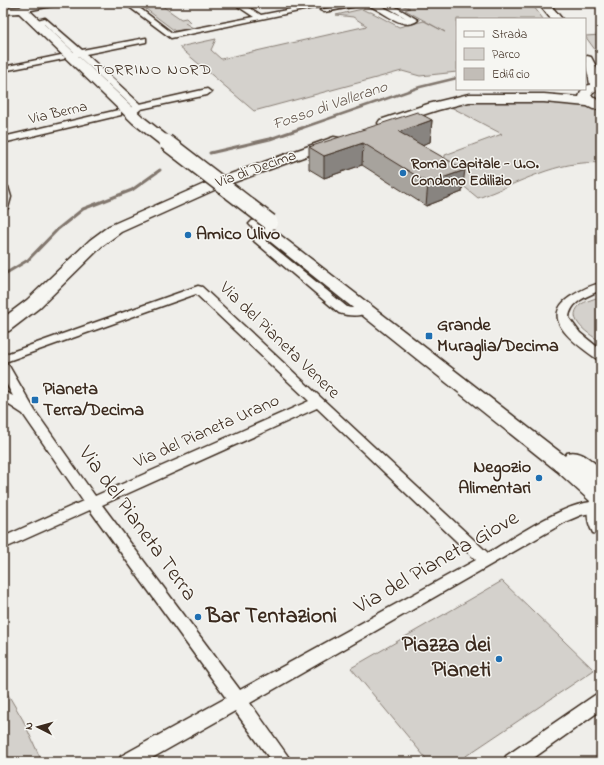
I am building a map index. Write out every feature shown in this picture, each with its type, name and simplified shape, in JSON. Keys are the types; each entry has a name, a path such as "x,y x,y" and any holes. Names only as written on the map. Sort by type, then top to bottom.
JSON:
{"street":[{"path":"10,12 33,3"},
{"path":"10,12 62,3"},
{"path":"128,3 171,36 333,3"},
{"path":"237,3 259,18"},
{"path":"306,8 330,10 368,3 403,21 414,20 384,3"},
{"path":"546,4 556,18"},
{"path":"10,12 34,22 161,143 266,227 364,309 564,466 600,508"},
{"path":"10,12 70,55 129,111"},
{"path":"3,69 143,40"},
{"path":"374,127 430,108 461,100 544,98 596,90 586,58"},
{"name":"Via Berna","path":"3,140 207,92"},
{"name":"Via di Decima","path":"4,327 33,304 96,243 115,230 210,186 345,137"},
{"path":"3,187 6,197 3,208"},
{"path":"266,227 601,479"},
{"path":"601,286 570,301 564,307 563,314 566,325 571,332 601,356"},
{"name":"Via del Pianeta Venere","path":"3,359 198,289 317,403 487,561"},
{"name":"Via del Pianeta Terra","path":"3,366 29,413 93,504 283,762"},
{"path":"3,395 29,413"},
{"name":"Via del Pianeta Urano","path":"3,543 317,403"},
{"name":"Via del Pianeta Giove","path":"128,762 487,561 562,517 578,510 600,508"},
{"path":"512,762 601,700"}],"green space":[{"path":"138,3 158,3 181,19 186,18 190,22 185,23 193,28 175,31"},
{"path":"394,3 531,3 542,18 456,18 456,72 420,76 402,71 254,111 179,47 216,39 211,50 221,59 367,26 353,17 336,15 362,9 371,12 399,27 424,21 445,32 405,10 410,8"},
{"path":"601,35 601,58 586,37 586,36"},
{"path":"478,100 524,100 572,103 601,110 601,163 569,165 554,169 478,198 444,170 445,155 502,134 449,106"},
{"path":"601,296 601,342 581,326 575,316 580,305"},
{"path":"502,581 594,670 457,762 429,762 351,668"},
{"path":"3,686 23,720 42,762 3,762"}],"building":[{"path":"417,112 432,120 399,132 465,170 428,183 363,143 324,156 309,147"}],"waterway":[{"name":"Fosso di Vallerano","path":"586,68 601,67"},
{"name":"Fosso di Vallerano","path":"299,129 420,87 456,78"},
{"name":"Fosso di Vallerano","path":"210,153 270,139 302,128"},
{"name":"Fosso di Vallerano","path":"3,275 28,260 58,229 83,209 132,190 160,170"}],"place":[{"name":"Roma Capitale - U.O. Condono Edilizio","path":"403,173"},
{"name":"Amico Ulivo","path":"188,235"},
{"name":"Grande Muraglia/Decima","path":"429,336"},
{"name":"Pianeta Terra/Decima","path":"35,400"},
{"name":"Negozio Alimentari","path":"539,478"},
{"name":"Bar Tentazioni","path":"198,617"},
{"name":"Piazza dei Pianeti","path":"499,659"}],"district":[{"name":"TORRINO NORD","path":"153,70"}]}
